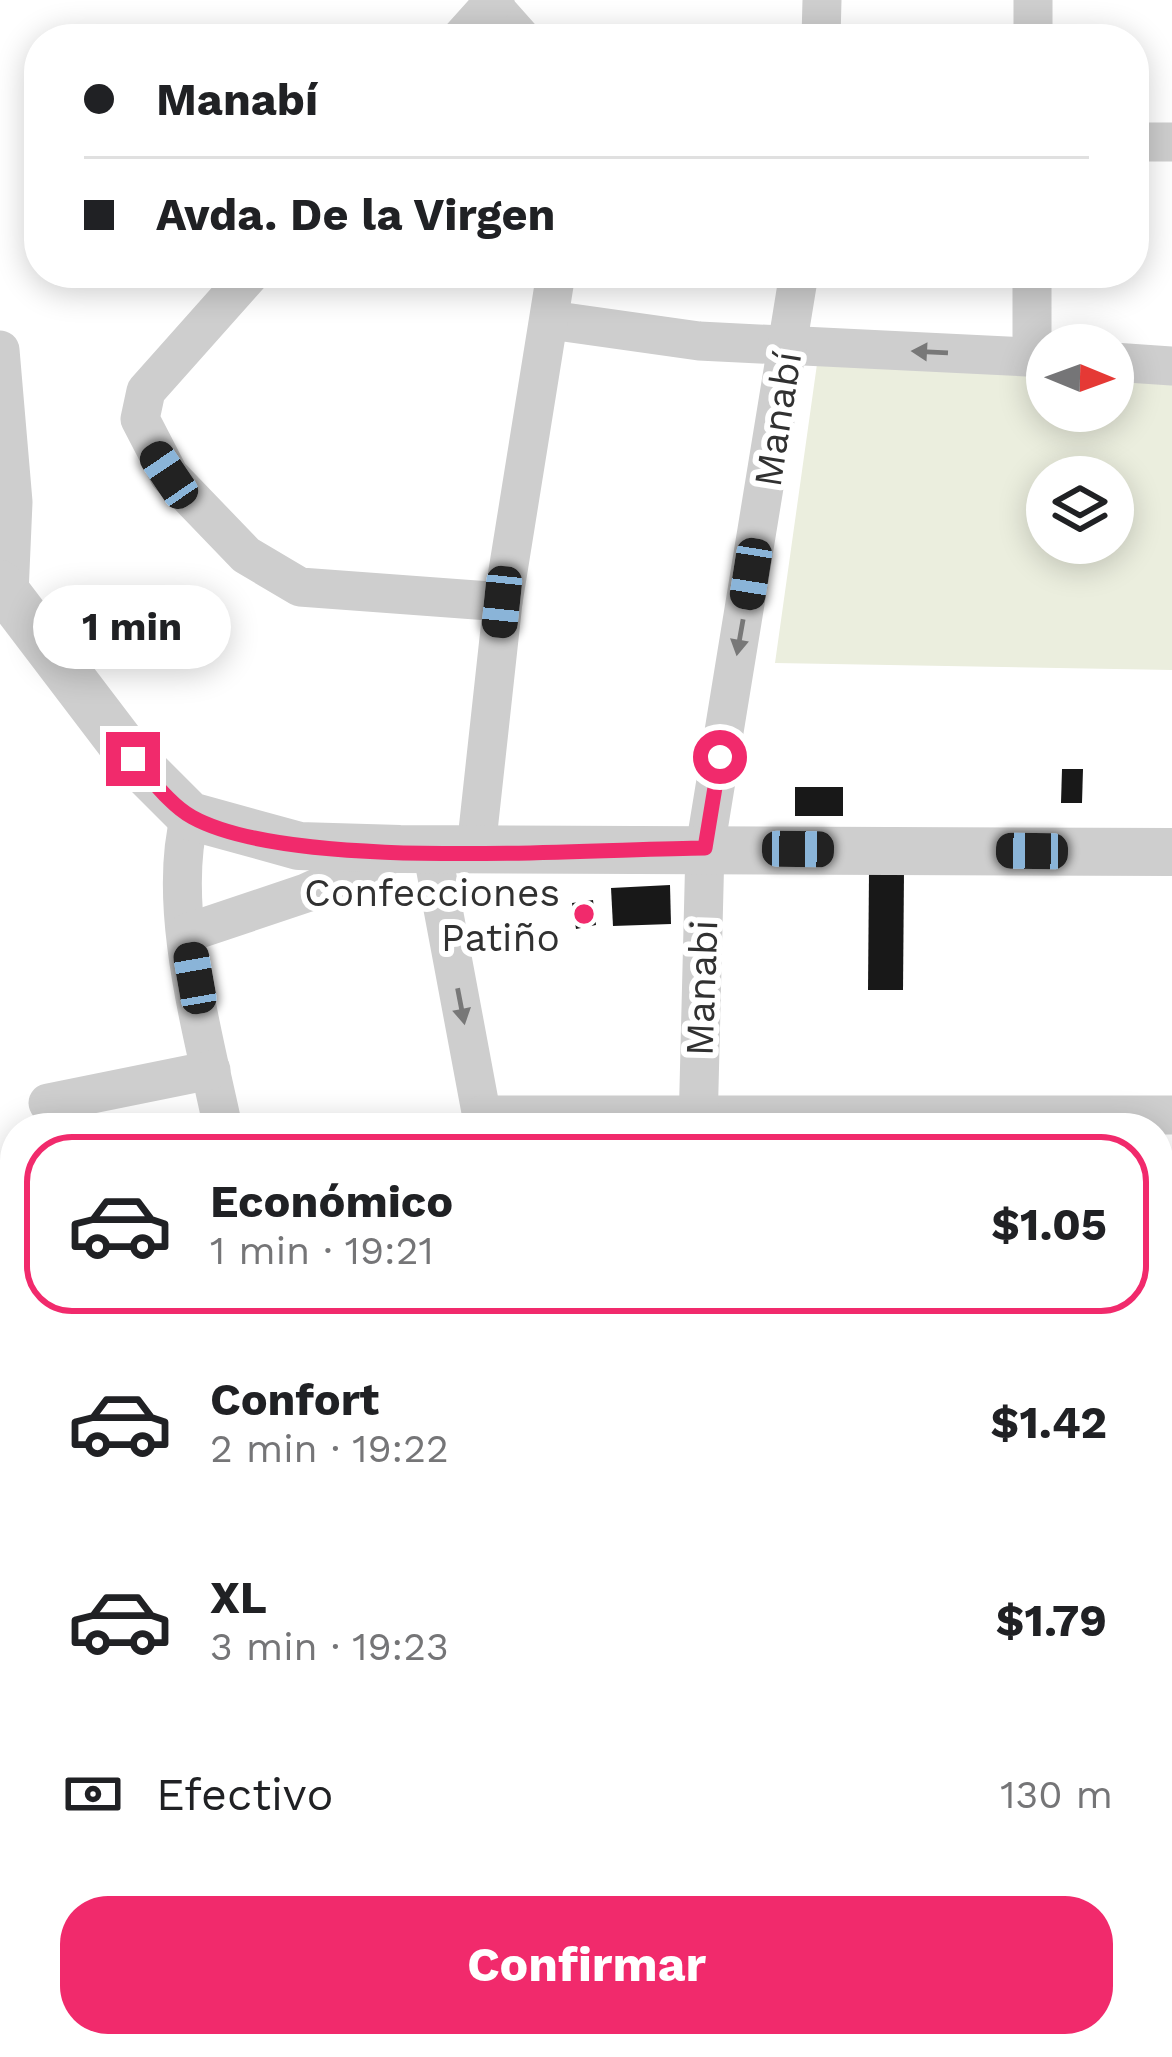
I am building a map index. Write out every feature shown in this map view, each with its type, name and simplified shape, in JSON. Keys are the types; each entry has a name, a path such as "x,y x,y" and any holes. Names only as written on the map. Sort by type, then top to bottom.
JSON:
{"street":[{"path":"238,288 146,391 140,418 169,475 246,555 300,587 502,602"},
{"path":"482,1113 436,850 502,602 554,288"},
{"name":"Manabí","path":"705,848 797,288"},
{"path":"1033,288 1036,324"},
{"path":"550,320 699,340 1026,356"},
{"path":"0,350 14,502 4,589 133,759 190,816 299,846 1172,852"},
{"path":"1134,363 1172,366"},
{"path":"190,816 181,851 187,933 220,1113"},
{"name":"Manabi","path":"698,1113 705,848"},
{"path":"187,933 436,850"},
{"path":"48,1103 211,1070"}],"green space":[{"path":"818,357 1026,369 1026,432 1134,432 1134,374 1172,376 1172,670 775,663"}],"building":[{"path":"1062,769 1083,769 1082,803 1061,803"},
{"path":"795,787 843,787 843,816 795,816"},
{"path":"869,872 904,872 903,990 868,990"},
{"path":"670,885 671,924 613,926 611,888"},
{"name":"Confecciones Patiño","path":"593,900 596,925 576,929 572,903"}],"place":[{"name":"Confecciones Patiño","path":"584,914"}],"route":[{"path":"133,759 190,816 238,834 299,846 432,850 705,848 720,757"}]}
